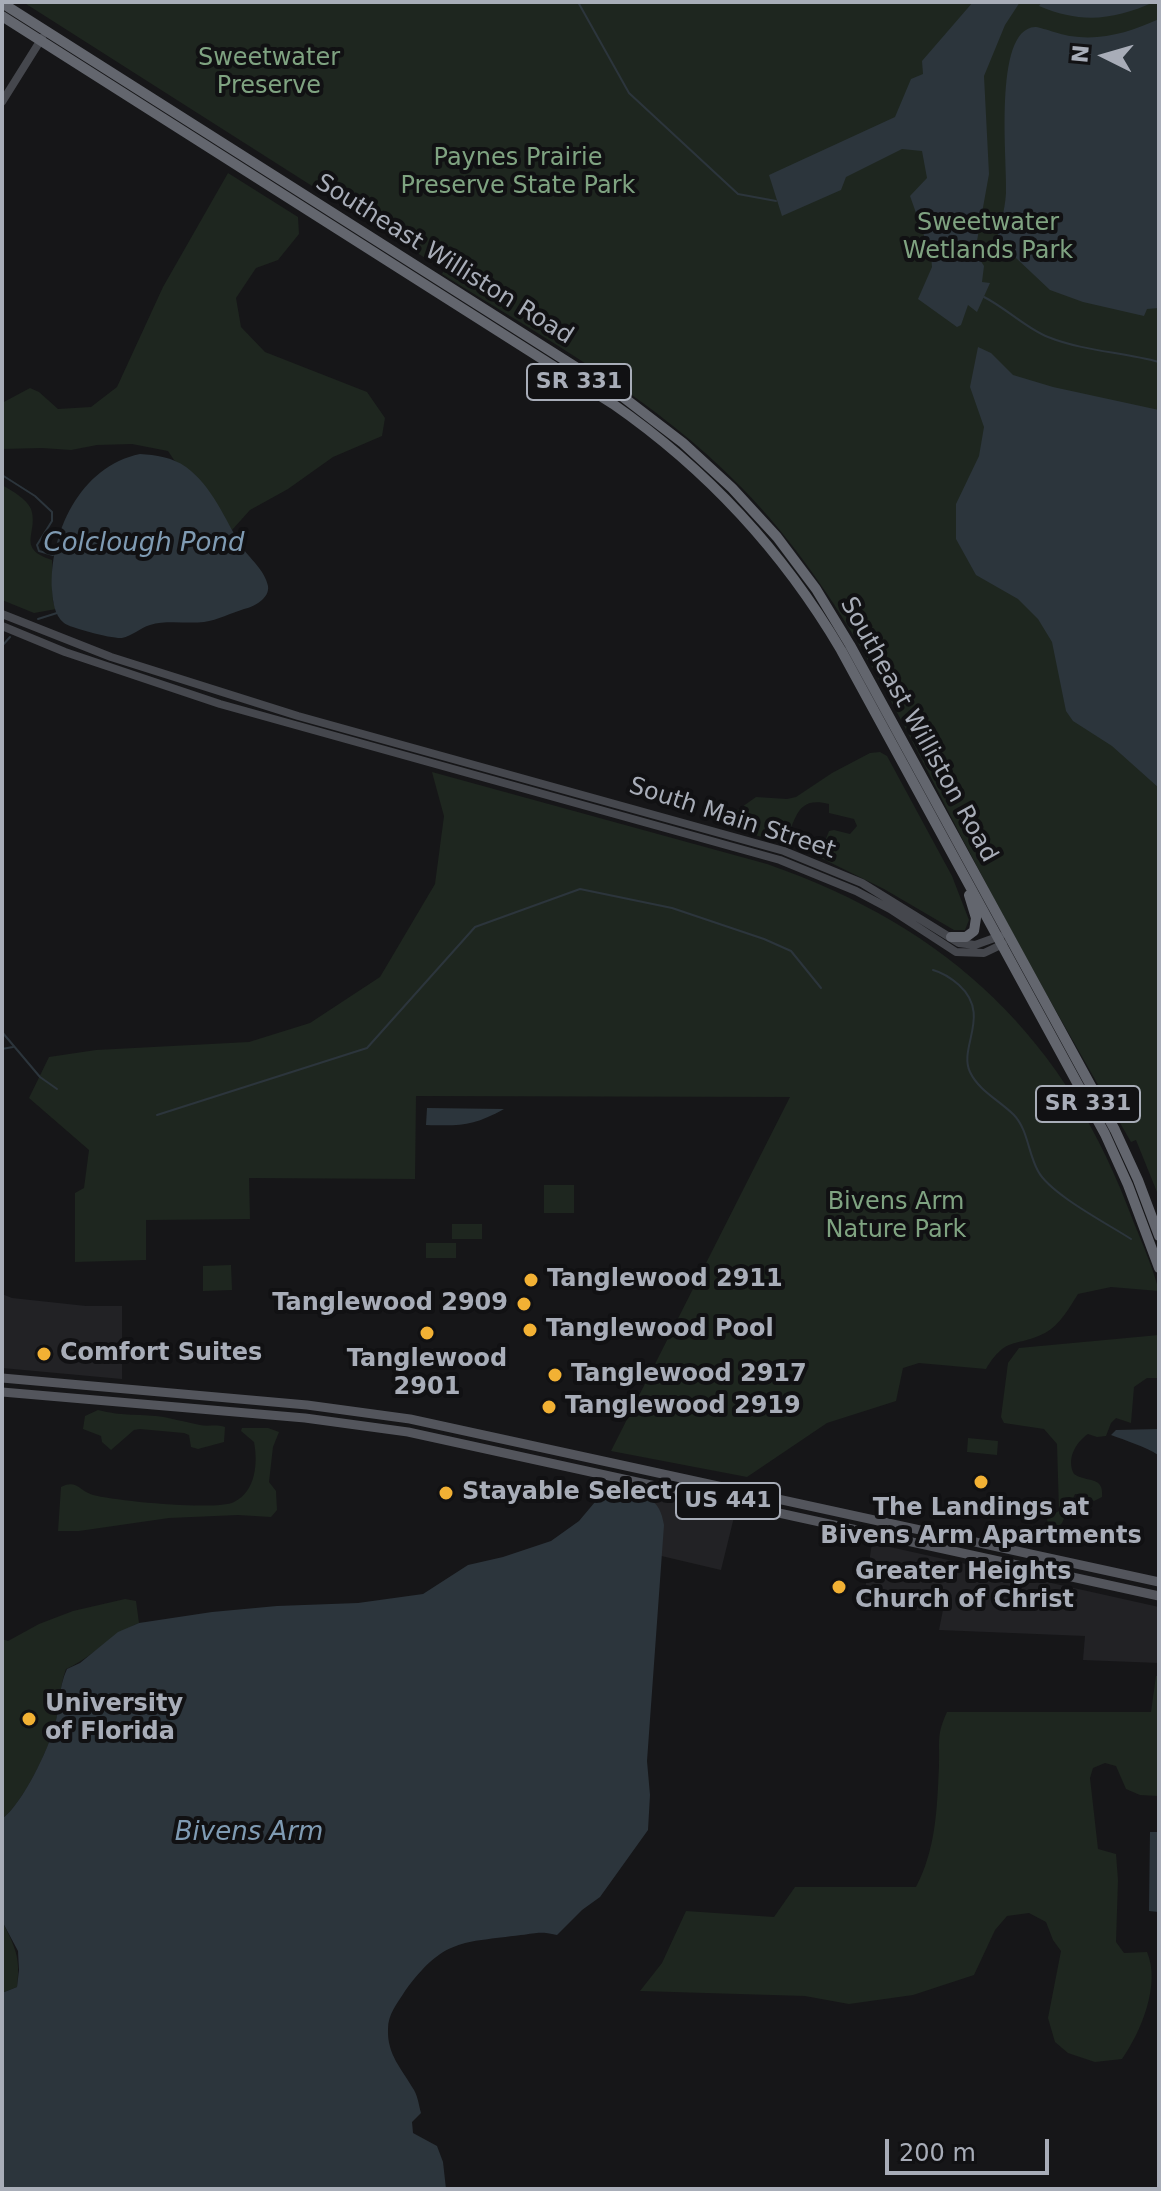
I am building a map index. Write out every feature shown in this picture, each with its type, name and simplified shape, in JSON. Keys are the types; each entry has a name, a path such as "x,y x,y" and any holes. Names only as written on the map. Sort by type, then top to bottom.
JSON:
{"highway":[{"name":"Southeast Williston Road","path":"2,3 44,36 302,200 602,384 683,443 732,488 797,563 834,617 999,942"},
{"name":"Southeast Williston Road","path":"2,16 44,36"},
{"name":"Southeast Williston Road","path":"874,700 1009,935"},
{"path":"951,937 971,935 976,926 965,878"},
{"name":"SR 331","path":"1009,935 1119,1139 1159,1236"},
{"name":"SR 331","path":"999,942 1109,1142 1155,1245 1159,1268"}],"main road":[{"path":"2,102 44,36"},
{"name":"South Main Street","path":"2,614 111,657 298,716 688,823 872,888 959,943 999,942"},
{"name":"South Main Street","path":"2,626 65,652 220,704 502,785 798,862 874,901 956,952 976,955 1009,935"},
{"path":"685,833 688,823"},
{"path":"872,888 874,901"},
{"name":"US 441","path":"2,1378 307,1405 410,1419 1159,1582"},
{"name":"US 441","path":"2,1392 305,1418 408,1432 1159,1596"},
{"path":"955,1551 958,1538"},
{"path":"1086,1580 1092,1567"}],"shaded area":[{"path":"2,1294 12,1298 86,1306 122,1306 122,1379 2,1368"},
{"path":"654,1496 735,1513 721,1570 653,1554"},
{"path":"872,1543 1159,1607 1159,1663 1083,1660 1085,1636 939,1630 943,1610 862,1610"}],"green space":[{"path":"23,2 1159,2 1159,1197 1136,1140 1131,1142 1028,961 869,661 811,570 742,488 673,426 598,372 442,274 444,270"},
{"path":"228,173 298,217 299,234 278,260 256,268 236,298 241,327 265,352 367,392 385,418 382,436 333,457 288,489 250,510 232,530 195,475 174,460 168,451 132,444 97,445 71,450 2,449 2,403 30,388 58,409 91,407 117,387 163,287"},
{"path":"2,485 22,498 31,509 31,545 52,560 53,602 56,609 34,613 2,600"},
{"path":"880,752 887,756 952,876 969,920 965,930 954,930 884,889 819,857 829,831 850,834 857,826 854,819 829,813 829,804 817,802 802,808 782,843 718,824 756,797 796,797 832,773 870,753"},
{"name":"Bivens Arm Nature Park","path":"432,772 767,864 833,890 893,921 946,957 994,998 1037,1045 1074,1098 1107,1157 1159,1291 1111,1287 1078,1294 1055,1326 1006,1347 986,1369 919,1363 903,1368 896,1401 827,1423 747,1477 611,1451 790,1097 416,1096 415,1179 249,1178 250,1219 146,1220 146,1260 75,1262 75,1193 84,1188 89,1150 29,1098 49,1057 96,1050 249,1042 310,1023 380,977 435,884 444,816"},
{"path":"544,1185 574,1185 574,1213 544,1213"},
{"path":"452,1224 482,1224 482,1239 452,1239"},
{"path":"426,1243 456,1243 456,1258 426,1258"},
{"path":"231,1265 232,1290 203,1291 203,1266"},
{"path":"1159,1335 1159,1378 1147,1378 1134,1387 1131,1423 1116,1418 1106,1436 1088,1434 1074,1451 1071,1463 1074,1474 1097,1482 1102,1497 1094,1501 1075,1494 1062,1523 1058,1527 1048,1526 1047,1518 1059,1511 1057,1444 1044,1429 1004,1423 1001,1417 1008,1363 1019,1348"},
{"path":"98,1410 162,1417 203,1426 222,1426 225,1427 224,1442 198,1449 191,1447 189,1435 184,1433 140,1429 134,1430 111,1450 102,1442 101,1436 83,1429 85,1416"},
{"path":"242,1428 268,1428 279,1432 273,1447 269,1482 276,1491 277,1510 271,1517 169,1518 79,1531 58,1531 61,1487 71,1484 93,1495 122,1500 208,1506 234,1502 251,1484 256,1459 254,1442 241,1431"},
{"path":"968,1438 998,1441 997,1455 967,1452"},
{"name":"University of Florida","path":"125,1599 136,1601 139,1623 66,1669 47,1748 26,1789 2,1819 2,1639 8,1641 39,1624 73,1611"},
{"path":"1156,1676 1159,1676 1159,1796 1140,1795 1126,1789 1116,1766 1105,1763 1093,1768 1090,1778 1098,1849 1116,1854 1116,1942 1124,1953 1147,1952 1151,1965 1147,2007 1122,2059 1095,2062 1068,2053 1055,2042 1048,2018 1061,1951 1046,1922 1029,1913 1007,1916 995,1930 974,1975 913,1995 849,2004 805,1996 640,1991 662,1963 686,1911 774,1917 795,1887 916,1887 928,1858 934,1828 939,1739 947,1712 1151,1712"},
{"path":"2,1921 14,1945 18,1968 17,1987 2,1993"}],"water":[{"path":"973,2 1020,2 1005,25 984,76 989,174 975,252 984,266 982,282 990,283 977,312 968,305 961,325 957,327 918,299 932,267 931,255 910,196 927,178 922,151 902,149 846,177 841,190 782,216 769,175 895,117 911,79 923,74 922,61"},
{"path":"1042,2 1154,2 1125,13 1097,18 1054,12 1039,6"},
{"path":"1159,19 1159,308 1147,309 1144,316 1083,302 1050,290 1015,257 995,247 1006,193 1007,73 1021,34 1035,27 1070,36 1105,36"},
{"path":"978,347 991,353 1013,375 1159,410 1159,788 1112,746 1073,721 1066,711 1052,642 1038,619 1018,599 976,575 956,539 956,504 979,456 984,427 970,387"},
{"name":"Colclough Pond","path":"140,454 175,461 203,484 241,546 264,575 268,590 260,601 214,620 156,624 122,638 83,630 61,620 54,603 52,569 56,547 72,506 101,472 119,461"},
{"path":"427,1108 504,1109 475,1122 426,1125"},
{"path":"1159,1429 1158,1455 1111,1435 1116,1430"},
{"name":"Bivens Arm","path":"623,1493 651,1500 659,1509 664,1525 647,1761 650,1795 648,1830 600,1897 557,1935 535,1933 456,1946 431,1961 394,2009 388,2024 390,2047 415,2093 421,2113 412,2122 413,2133 437,2146 443,2162 446,2189 2,2189 2,1993 17,1987 19,1970 18,1951 2,1921 2,1819 26,1789 47,1748 67,1669 80,1663 118,1632 139,1623 212,1612 358,1603 423,1594 468,1565 551,1541 579,1521 595,1502 607,1494"},
{"path":"1150,1832 1159,1832 1159,1912 1149,1911"}],"waterway":[{"path":"578,2 629,93 738,194 776,201"},
{"path":"984,297 1048,337 1159,362"},
{"path":"2,475 35,496 52,512 52,521 37,545 39,551 53,555"},
{"path":"38,619 57,613"},
{"path":"2,646 10,637"},
{"path":"157,1115 367,1048 475,927 580,889 672,908 764,939 791,951 821,988"},
{"path":"933,970 953,980 968,996 974,1019 967,1062 970,1072 979,1085 1019,1121 1044,1180 1067,1199 1131,1239"},
{"path":"2,1032 40,1077 57,1089"},
{"path":"2,1049 13,1047"}],"place":[{"name":"Tanglewood 2911","path":"531,1280"},
{"name":"Tanglewood 2909","path":"524,1304"},
{"name":"Tanglewood Pool","path":"530,1330"},
{"name":"Tanglewood 2901","path":"427,1333"},
{"name":"Comfort Suites","path":"44,1354"},
{"name":"Tanglewood 2917","path":"555,1375"},
{"name":"Tanglewood 2919","path":"549,1407"},
{"name":"The Landings at Bivens Arm Apartments","path":"981,1482"},
{"name":"Stayable Select","path":"446,1493"},
{"name":"Greater Heights Church of Christ","path":"839,1587"},
{"name":"University of Florida","path":"29,1719"}],"park label":[{"name":"Sweetwater Preserve","path":"269,73"},
{"name":"Paynes Prairie Preserve State Park","path":"518,173"},
{"name":"Sweetwater Wetlands Park","path":"988,238"}]}
